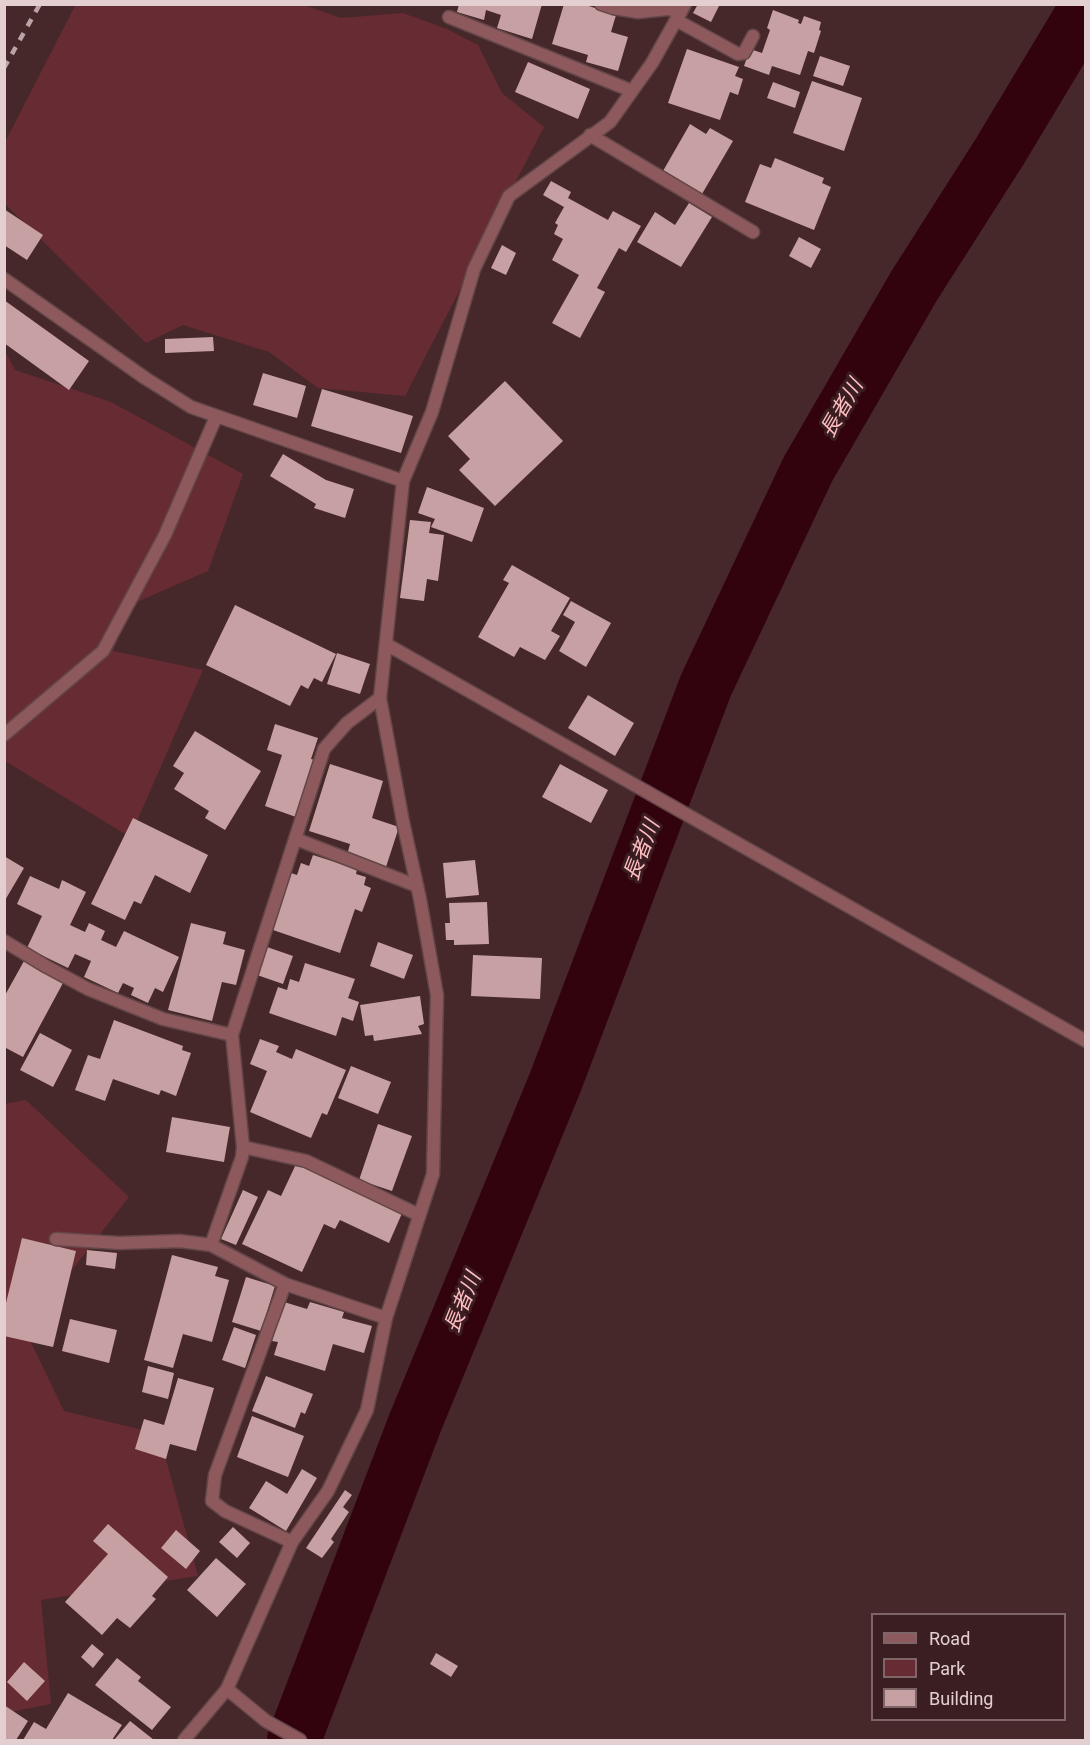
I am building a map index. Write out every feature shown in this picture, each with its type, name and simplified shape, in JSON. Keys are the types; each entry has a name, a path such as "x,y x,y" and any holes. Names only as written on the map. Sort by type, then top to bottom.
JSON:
{"street":[{"path":"601,4 638,12 668,9 681,12 738,54 744,53 753,36"},
{"path":"184,1740 227,1689 292,1542 328,1491 367,1410 386,1318 433,1174 437,995 380,698 403,482 432,412 474,270 509,196 610,122 652,63 681,12"},
{"path":"449,17 632,91"},
{"path":"590,135 753,232"},
{"path":"4,279 145,378 191,407 403,482"},
{"path":"4,735 103,651 165,535 216,417"},
{"path":"386,644 1086,1041"},
{"path":"211,1245 242,1157 243,1147 232,1035 324,749 347,723 380,698"},
{"path":"296,839 417,886"},
{"path":"4,940 46,967 88,989 163,1019 232,1035"},
{"path":"243,1147 306,1161 419,1215"},
{"path":"56,1239 119,1243 180,1241 211,1245 285,1284 386,1318"},
{"path":"285,1284 215,1475 212,1501 225,1511 292,1542"},
{"path":"227,1689 266,1721 300,1740"}],"green space":[{"path":"76,4 304,5 341,18 403,13 447,29 478,45 502,93 544,127 405,396 318,388 269,352 183,325 146,343 5,204 4,144"},
{"path":"4,349 15,370 111,402 243,474 208,571 130,605 113,651 203,670 130,837 5,761"},
{"path":"26,1100 129,1197 25,1330 64,1411 159,1434 198,1576 41,1600 51,1704 5,1713 4,1104"}],"building":[{"path":"459,4 542,4 532,39 497,28 501,15 486,10 484,20 457,12"},
{"path":"564,4 583,4 616,15 611,32 628,37 618,71 586,62 588,55 552,44"},
{"path":"698,4 720,4 711,22 693,13"},
{"path":"773,10 799,20 798,23 801,24 804,16 821,22 819,30 821,31 814,53 808,51 800,75 772,66 769,75 744,66 750,49 762,53 770,30 767,28"},
{"path":"687,49 739,67 735,76 743,79 738,95 730,92 720,120 668,103"},
{"path":"820,56 850,66 843,86 813,76"},
{"path":"528,62 590,89 578,119 515,92"},
{"path":"812,81 862,98 844,151 793,133"},
{"path":"773,82 800,92 795,108 767,98"},
{"path":"690,124 706,134 710,128 733,141 702,194 663,171"},
{"path":"775,158 824,178 822,183 831,187 814,230 745,202 760,164 771,168"},
{"path":"551,181 571,192 568,198 608,220 613,211 641,226 626,252 619,248 597,288 605,292 580,338 552,323 579,275 552,260 563,239 554,234 558,225 555,223 564,207 543,195"},
{"path":"689,203 712,217 681,267 637,242 655,212 675,225"},
{"path":"4,209 43,235 27,260 4,245"},
{"path":"799,237 821,249 811,268 789,256"},
{"path":"502,245 516,253 506,275 491,268"},
{"path":"4,300 89,361 69,390 4,343"},
{"path":"213,337 214,351 165,353 165,339"},
{"path":"263,373 306,386 297,418 253,405"},
{"path":"505,381 563,441 495,506 459,470 470,459 448,436"},
{"path":"322,389 413,416 401,453 311,426"},
{"path":"283,454 326,480 354,489 345,518 314,508 316,504 270,476"},
{"path":"427,487 484,508 472,542 431,527 435,519 418,513"},
{"path":"410,520 431,522 429,533 444,535 438,581 427,579 424,601 400,598"},
{"path":"512,565 570,598 551,631 560,636 545,660 520,647 514,657 478,637 509,583 503,580"},
{"path":"571,601 611,623 586,667 559,651 575,622 563,615"},
{"path":"235,605 336,654 322,682 314,678 308,689 301,685 290,706 206,665"},
{"path":"337,653 370,664 360,694 327,684"},
{"path":"588,695 634,723 615,756 568,728"},
{"path":"275,724 318,738 311,759 315,760 296,817 265,806 282,755 267,750"},
{"path":"195,731 261,771 225,830 205,818 209,811 174,789 184,773 173,766"},
{"path":"330,764 383,781 372,818 399,827 386,867 347,855 350,844 309,831"},
{"path":"560,764 608,790 591,823 542,797"},
{"path":"133,818 208,855 190,893 155,875 141,904 134,901 125,920 91,904"},
{"path":"313,855 357,869 356,874 366,877 364,885 371,888 362,912 355,909 340,953 273,930 291,873 297,875 301,863 309,866"},
{"path":"4,856 24,868 4,902"},
{"path":"475,860 479,895 446,898 443,863"},
{"path":"30,876 59,889 62,880 86,892 70,925 85,932 89,923 105,931 101,940 116,947 124,931 179,957 163,992 155,988 148,1003 131,995 134,988 123,983 118,993 84,977 91,961 75,954 68,968 27,948 42,916 17,904"},
{"path":"487,902 489,944 454,945 454,940 446,940 445,923 450,923 449,903"},
{"path":"191,923 226,932 223,944 245,950 236,985 222,982 212,1021 168,1010"},
{"path":"378,942 413,955 404,979 370,966"},
{"path":"267,947 293,956 283,984 257,975"},
{"path":"473,955 542,958 540,999 471,996"},
{"path":"24,961 63,983 23,1057 4,1047 4,997"},
{"path":"305,963 355,979 348,998 359,1002 353,1021 342,1017 336,1036 269,1013 278,987 287,990 290,979 299,982"},
{"path":"420,996 424,1024 418,1026 422,1034 374,1041 373,1035 365,1036 360,1005"},
{"path":"114,1020 183,1046 182,1050 191,1053 176,1096 161,1090 159,1095 113,1079 105,1101 75,1090 88,1055 100,1059"},
{"path":"40,1033 72,1050 53,1087 20,1070"},
{"path":"260,1039 279,1046 276,1052 292,1059 296,1049 346,1070 327,1115 322,1113 311,1138 250,1112 267,1071 250,1064"},
{"path":"351,1066 391,1082 378,1114 338,1098"},
{"path":"172,1117 230,1127 224,1162 166,1152"},
{"path":"378,1124 412,1136 392,1191 359,1180"},
{"path":"297,1162 403,1211 389,1243 340,1220 335,1229 324,1224 302,1272 242,1244 268,1190 281,1196"},
{"path":"243,1190 258,1197 236,1245 221,1239"},
{"path":"22,1238 76,1251 53,1347 4,1336 4,1311"},
{"path":"87,1250 117,1253 115,1269 86,1265"},
{"path":"172,1255 218,1267 215,1276 229,1280 212,1342 183,1334 173,1368 144,1360"},
{"path":"246,1277 275,1286 261,1331 232,1322"},
{"path":"284,1302 307,1309 310,1302 344,1312 342,1318 372,1326 364,1353 333,1344 325,1371 274,1355 278,1342 272,1341"},
{"path":"70,1319 117,1330 109,1363 62,1351"},
{"path":"234,1327 256,1335 245,1368 222,1360"},
{"path":"148,1366 174,1373 168,1399 142,1392"},
{"path":"266,1376 313,1394 305,1414 301,1412 295,1428 252,1411"},
{"path":"178,1378 214,1388 196,1451 170,1444 166,1459 135,1449 144,1419 164,1425"},
{"path":"252,1416 304,1436 288,1477 237,1457"},
{"path":"302,1469 317,1478 286,1531 249,1508 266,1481 287,1494"},
{"path":"345,1490 352,1495 343,1507 349,1512 331,1539 334,1542 322,1558 306,1548"},
{"path":"108,1524 168,1577 152,1596 156,1599 130,1628 117,1618 102,1635 65,1602 108,1554 93,1541"},
{"path":"233,1527 250,1543 237,1558 219,1542"},
{"path":"176,1530 200,1551 186,1569 161,1548"},
{"path":"216,1558 246,1584 217,1617 187,1590"},
{"path":"92,1644 104,1654 93,1668 81,1657"},
{"path":"436,1653 458,1666 451,1677 430,1664"},
{"path":"117,1658 141,1677 138,1681 171,1707 152,1730 95,1685"},
{"path":"24,1662 45,1681 27,1701 7,1682"},
{"path":"68,1693 122,1725 112,1740 23,1740 34,1722 46,1729"},
{"path":"4,1705 28,1721 16,1740 4,1740"},
{"path":"130,1721 154,1740 114,1740"}],"waterway":[{"name":"長者川","path":"294,1740 415,1423 555,1083 706,685 808,469 914,286 1000,151 1086,8"}],"railway":[{"path":"4,68 40,4"}]}
